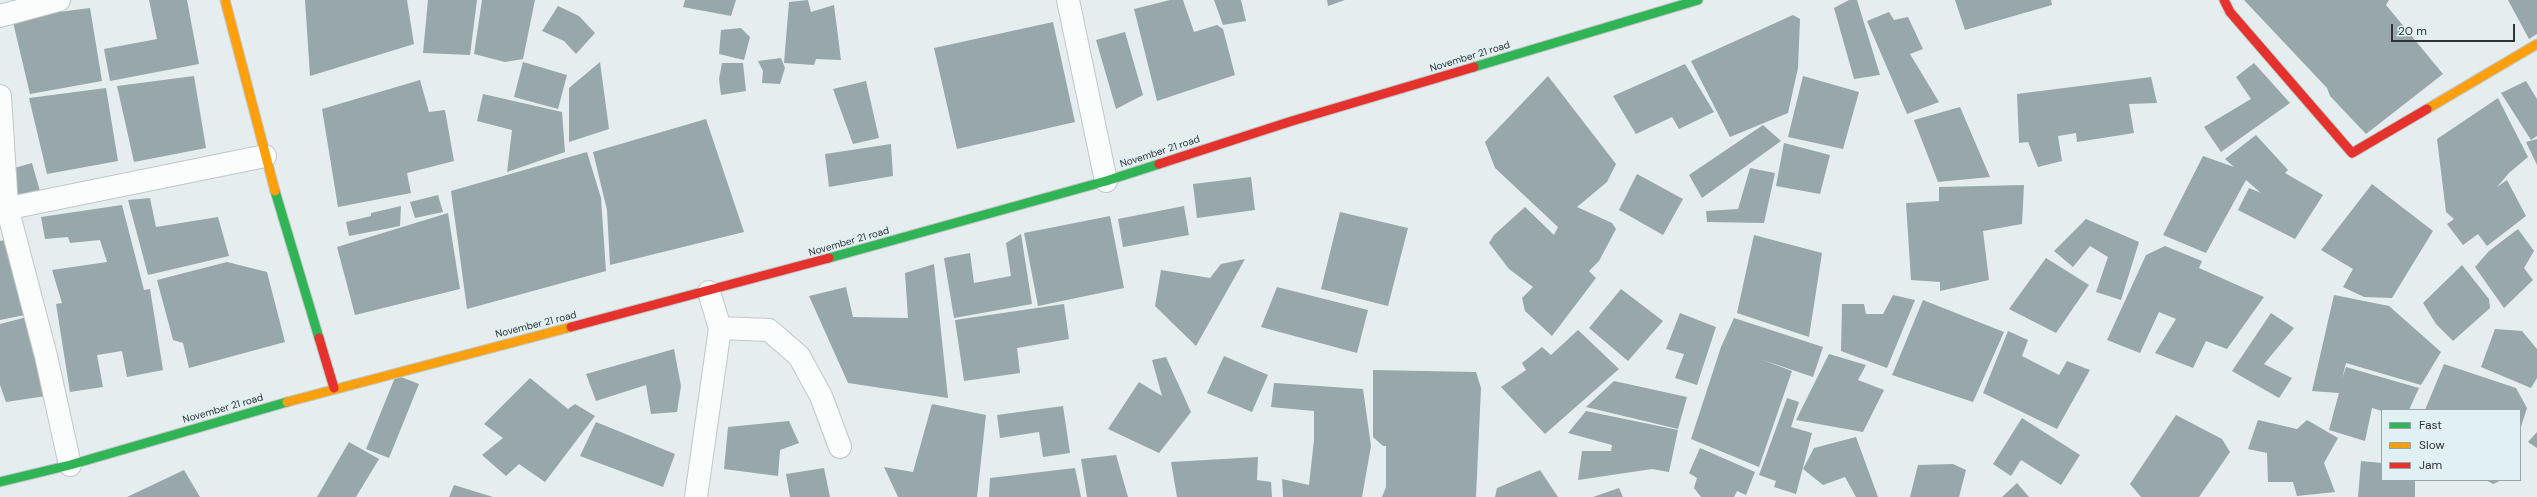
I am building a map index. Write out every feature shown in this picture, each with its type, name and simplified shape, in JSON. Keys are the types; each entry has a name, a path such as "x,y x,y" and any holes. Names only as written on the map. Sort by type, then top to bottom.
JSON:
{"street":[{"path":"0,16 59,0"},
{"path":"226,0 265,156 334,388"},
{"path":"1068,0 1106,181"},
{"name":"November 21 road","path":"0,482 70,465 334,388 709,292 1106,181 1292,122 1698,0"},
{"path":"2224,0 2230,12 2352,153 2537,44"},
{"path":"0,96 3,208 46,356 70,465"},
{"path":"3,208 265,156"},
{"path":"696,497 720,328 709,292"},
{"path":"720,328 769,330 799,356 821,396 840,447"}],"building":[{"path":"149,0 187,0 199,64 110,81 104,49 157,39"},
{"path":"305,0 407,0 414,44 310,76"},
{"path":"428,0 477,0 470,55 423,53"},
{"path":"482,0 535,0 523,59 505,62 474,54"},
{"path":"685,0 736,0 731,16 683,7"},
{"path":"808,0 811,12 834,5 841,60 816,59 814,65 784,63 789,2"},
{"path":"1170,0 1183,0 1194,32 1217,25 1223,29 1235,75 1157,101 1134,9"},
{"path":"1214,0 1241,0 1246,21 1223,25"},
{"path":"1327,0 1345,0 1328,6"},
{"path":"1849,0 1857,0 1880,75 1854,79 1834,8"},
{"path":"1955,0 2051,0 2052,5 1965,30"},
{"path":"2244,0 2389,0 2386,5 2443,74 2366,134 2330,96 2327,88"},
{"path":"2508,0 2537,0 2537,34 2529,39"},
{"path":"558,6 579,16 595,33 576,54 564,41 542,31"},
{"path":"90,8 102,81 30,94 12,18"},
{"path":"1889,12 1894,20 1908,17 1923,49 1910,54 1939,102 1907,114 1867,21"},
{"path":"1793,15 1800,19 1798,68 1788,113 1730,137 1691,61"},
{"path":"1053,22 1075,122 957,149 934,48"},
{"path":"741,28 750,37 744,60 719,54 721,30"},
{"path":"1125,32 1143,95 1116,109 1096,40"},
{"path":"781,58 785,68 780,84 762,83 763,71 758,61"},
{"path":"523,62 567,75 558,109 514,97"},
{"path":"600,62 609,129 569,142 569,88"},
{"path":"722,63 743,63 746,91 721,95 719,79"},
{"path":"2254,63 2290,103 2221,152 2204,127 2251,99 2236,77"},
{"path":"1685,64 1714,112 1679,129 1672,117 1636,134 1613,96"},
{"path":"194,76 206,148 134,162 117,86"},
{"path":"1548,76 1616,164 1607,182 1577,207 1612,223 1616,229 1599,261 1589,271 1596,278 1552,336 1525,311 1522,298 1533,287 1509,269 1489,243 1494,235 1525,207 1554,235 1558,227 1495,168 1485,142"},
{"path":"1803,76 1859,92 1843,149 1788,137"},
{"path":"2151,77 2157,103 2129,104 2134,133 2077,142 2076,133 2058,136 2062,161 2038,167 2028,142 2019,143 2017,94"},
{"path":"420,80 429,112 445,110 454,161 407,173 411,193 338,207 322,109"},
{"path":"866,81 879,138 853,144 833,89"},
{"path":"2526,81 2537,99 2537,136 2531,140 2501,93"},
{"path":"106,88 118,161 47,174 29,98"},
{"path":"483,94 562,112 565,152 507,172 512,130 477,121"},
{"path":"2498,98 2528,157 2509,173 2497,187 2507,180 2526,216 2487,246 2478,234 2463,245 2447,224 2454,219 2446,212 2437,139"},
{"path":"1960,107 1990,177 1938,182 1914,120"},
{"path":"706,119 744,232 610,265 607,210 593,152"},
{"path":"1763,125 1781,141 1702,198 1689,175"},
{"path":"2256,135 2288,170 2285,173 2323,195 2295,239 2238,210 2249,188 2261,193 2246,180 2206,253 2163,235 2203,156 2234,167 2225,159"},
{"path":"2537,139 2537,165 2526,142"},
{"path":"1784,143 1830,155 1820,194 1776,186"},
{"path":"891,144 893,176 829,187 825,154"},
{"path":"587,152 601,198 606,271 467,309 451,191"},
{"path":"32,163 40,191 15,198 7,170"},
{"path":"1750,168 1775,173 1764,223 1707,222 1706,211 1738,209"},
{"path":"1637,174 1683,199 1663,235 1619,210"},
{"path":"1251,177 1255,210 1197,218 1193,184"},
{"path":"2372,184 2433,231 2392,298 2364,297 2343,287 2353,269 2321,250"},
{"path":"2024,185 2022,224 1983,231 1989,280 1940,291 1940,282 1911,280 1906,203 1939,201 1939,187"},
{"path":"438,195 443,212 415,218 410,202"},
{"path":"150,198 156,227 218,217 229,256 148,275 128,200"},
{"path":"122,205 144,290 150,289 163,370 127,377 122,351 97,355 103,387 70,392 56,304 62,303 52,270 107,262 100,240 70,243 68,237 45,239 41,217"},
{"path":"401,206 400,226 349,236 346,222 371,216 371,213"},
{"path":"1184,206 1189,235 1123,247 1118,219"},
{"path":"1340,212 1408,228 1388,306 1321,289"},
{"path":"448,213 460,289 355,315 337,247"},
{"path":"1110,216 1124,288 1038,306 1024,233"},
{"path":"2086,219 2139,242 2121,300 2096,292 2108,257 2090,246 2073,267 2054,251"},
{"path":"2518,229 2534,251 2524,268 2533,280 2504,308 2475,267 2489,251"},
{"path":"1021,234 1032,304 954,318 944,258 970,253 974,283 1011,276 1006,243"},
{"path":"1754,235 1822,253 1809,337 1737,313"},
{"path":"9,239 25,315 0,320 0,241"},
{"path":"2165,246 2202,261 2199,268 2264,297 2227,349 2206,341 2193,368 2155,353 2176,319 2159,312 2140,353 2107,340 2146,255"},
{"path":"2046,258 2089,285 2056,333 2009,309"},
{"path":"1245,259 1196,346 1155,306 1161,270 1210,278 1221,264"},
{"path":"227,262 267,272 285,342 189,368 183,343 173,340 157,280"},
{"path":"934,264 948,398 848,383 809,296 846,287 853,317 908,318 905,273"},
{"path":"2462,265 2489,299 2490,308 2453,341 2436,324 2423,303"},
{"path":"1277,287 1368,310 1357,353 1261,327"},
{"path":"1621,289 1663,321 1628,361 1589,328"},
{"path":"1893,295 1915,300 1887,368 1841,351 1842,304 1864,304 1866,314 1883,314"},
{"path":"2334,295 2389,306 2441,352 2421,385 2346,363 2342,379 2346,367 2419,388 2409,409 2381,409 2381,411 2372,408 2365,441 2329,430 2339,393 2312,391"},
{"path":"1923,300 2004,332 1973,402 1892,375"},
{"path":"1064,304 1069,339 1017,348 1020,373 964,381 955,320"},
{"path":"1680,313 1716,327 1697,385 1675,378 1684,354 1666,349"},
{"path":"2271,313 2294,328 2264,364 2292,378 2279,398 2232,371"},
{"path":"27,317 46,396 6,402 0,385 0,324"},
{"path":"1734,318 1823,347 1813,377 1760,359 1792,371 1759,467 1691,439 1721,347"},
{"path":"2495,329 2522,331 2537,349 2537,378 2531,388 2481,367"},
{"path":"1578,330 1619,369 1545,434 1501,387 1526,370 1522,363 1542,347 1551,355"},
{"path":"2008,331 2028,340 2022,356 2059,375 2067,361 2090,370 2057,429 1983,393"},
{"path":"674,349 681,386 677,412 651,414 646,385 596,401 586,374"},
{"path":"1829,354 1866,365 1858,380 1884,390 1863,432 1796,420"},
{"path":"1224,356 1268,375 1252,412 1207,393"},
{"path":"1166,357 1191,412 1159,453 1108,429 1139,382 1162,396 1152,360"},
{"path":"2444,364 2516,388 2527,408 2521,427 2521,409 2425,409"},
{"path":"1373,370 1476,372 1481,388 1476,497 1382,497 1386,487 1386,446 1383,446 1373,437"},
{"path":"396,375 419,384 389,458 366,449"},
{"path":"530,378 568,409 575,404 595,416 545,482 519,464 506,476 482,455 503,438 484,424"},
{"path":"1614,381 1687,397 1678,429 1586,407"},
{"path":"1274,383 1363,389 1371,446 1362,497 1283,497 1282,479 1309,485 1314,440 1314,411 1271,407"},
{"path":"1787,398 1799,402 1791,427 1812,433 1796,494 1774,487 1776,481 1759,475"},
{"path":"932,404 986,415 977,497 898,497 884,467 913,472"},
{"path":"1063,406 1070,453 1043,457 1039,432 1000,438 997,415"},
{"path":"1586,411 1678,430 1669,472 1652,469 1578,480 1582,451 1611,451 1612,445 1568,433"},
{"path":"2176,415 2222,439 2230,452 2199,497 2141,497 2130,484"},
{"path":"2022,418 2080,455 2061,485 2021,460 2011,476 1993,464"},
{"path":"2258,420 2297,429 2307,420 2338,438 2324,463 2335,492 2297,496 2293,482 2268,482 2267,453 2248,449"},
{"path":"789,421 799,443 780,450 778,476 724,469 728,427"},
{"path":"596,422 675,454 663,487 580,456"},
{"path":"2537,432 2537,448 2528,442"},
{"path":"1856,437 1878,497 1856,497 1845,477 1823,485 1803,469 1814,448"},
{"path":"349,442 379,459 356,497 317,497"},
{"path":"1700,448 1755,472 1746,495 1737,491 1734,497 1701,497 1694,488 1697,478 1689,473"},
{"path":"1116,455 1128,497 1087,497 1081,459"},
{"path":"1258,457 1257,480 1271,482 1272,497 1177,497 1171,462"},
{"path":"2361,461 2381,463 2381,481 2415,481 2415,497 2358,497"},
{"path":"1953,464 1966,470 1959,497 1910,497 1918,465"},
{"path":"824,468 830,497 790,497 786,474"},
{"path":"1075,468 1081,497 989,497 990,478"},
{"path":"184,470 200,497 127,497"},
{"path":"1540,470 1558,497 1495,497 1497,488"},
{"path":"2488,481 2500,481 2493,484"},
{"path":"2017,483 2029,497 2002,497"},
{"path":"454,485 493,497 449,497"},
{"path":"1619,488 1623,497 1593,497"}],"traffic: fast":[{"path":"1474,67 1698,0"},
{"path":"829,258 1106,181 1159,164"},
{"path":"275,191 319,338"},
{"path":"0,482 70,465 287,402"}],"traffic: slow":[{"path":"225,0 275,191"},
{"path":"2427,109 2537,44"},
{"path":"287,402 571,327"}],"traffic: jam":[{"path":"2224,0 2230,12 2352,153 2427,109"},
{"path":"1159,164 1292,121 1474,67"},
{"path":"571,327 829,258"},
{"path":"319,338 334,388"}]}
